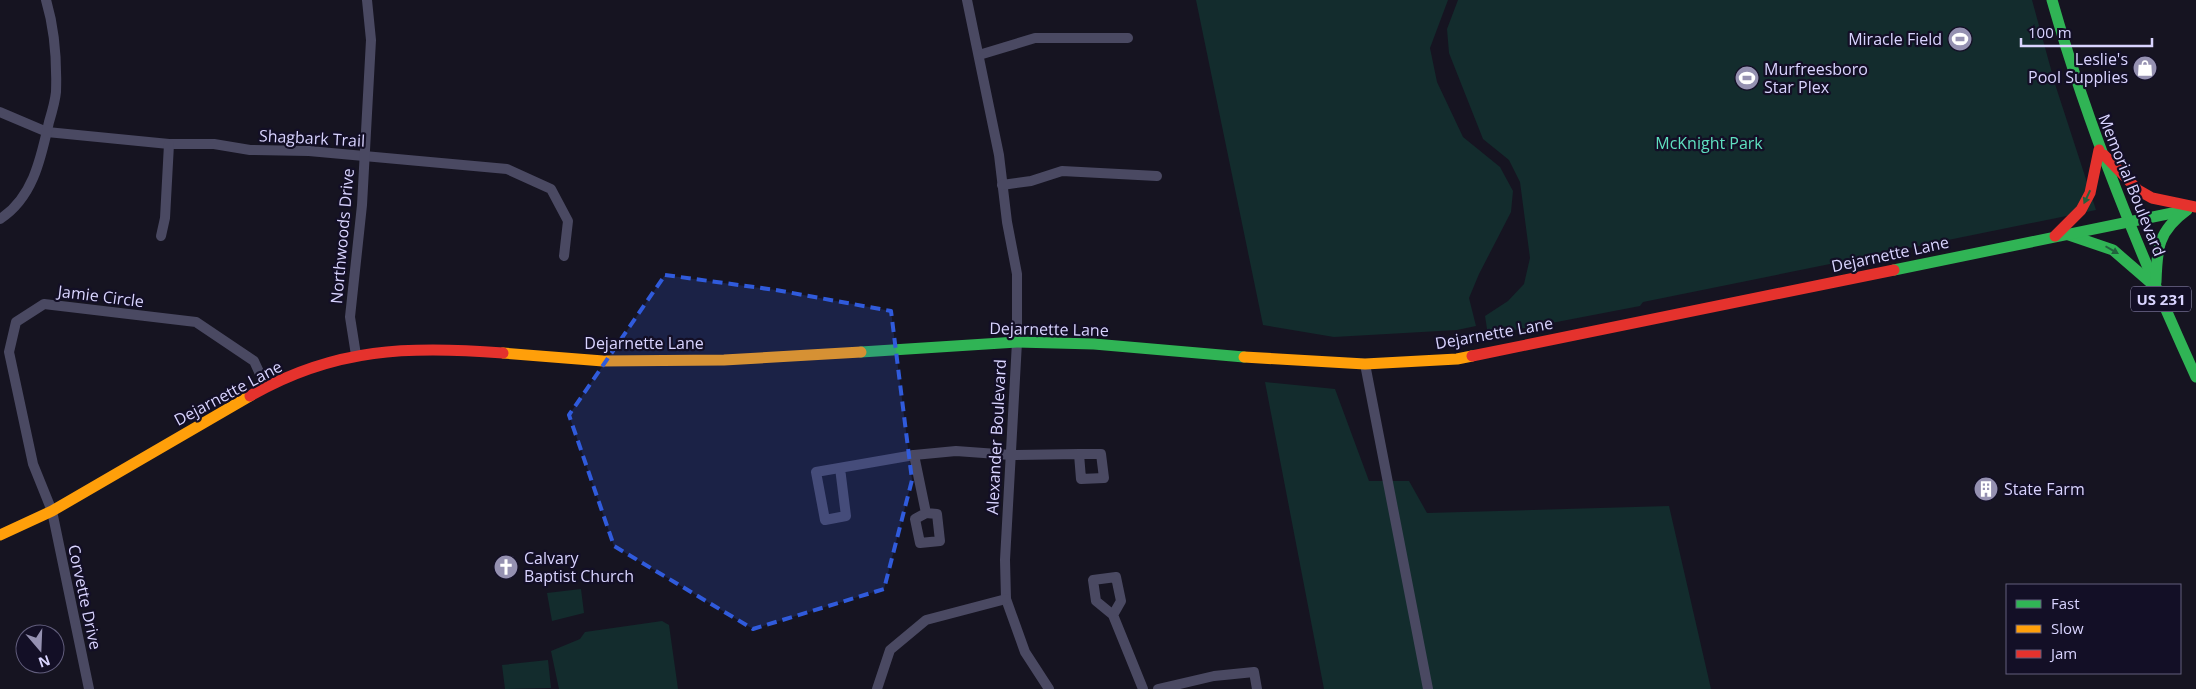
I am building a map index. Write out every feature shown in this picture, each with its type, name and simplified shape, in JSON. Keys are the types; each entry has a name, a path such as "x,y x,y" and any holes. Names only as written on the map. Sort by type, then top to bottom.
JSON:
{"main road":[{"name":"Memorial Boulevard","path":"2052,0 2064,44 2099,150 2127,221 2196,377"},
{"path":"2099,150 2138,190 2152,198 2193,209"},
{"path":"2099,150 2090,193 2081,210 2061,235 2113,250 2156,287"},
{"path":"2156,287 2157,247 2160,238 2170,224 2193,209"},
{"name":"Dejarnette Lane","path":"0,535 52,511 266,387 311,369 356,356 399,350 444,349 602,361 724,360 1017,342 1094,344 1292,361 1365,364 1457,359 2193,209"}],"street":[{"path":"0,219 12,211 28,188 39,165 56,94 56,50 52,20 46,0"},
{"name":"Northwoods Drive","path":"356,356 350,317 362,205 363,156 371,40 367,0"},
{"name":"Alexander Boulevard","path":"967,0 999,155 1002,185 1017,274 1017,342 1011,421 1005,560 1006,600 1025,652 1049,689"},
{"path":"979,55 1036,38 1128,38"},
{"name":"Shagbark Trail","path":"0,112 47,132 169,144 214,144 250,150 309,151 507,169 551,189 568,221 564,256"},
{"path":"161,236 165,218 169,144"},
{"path":"1002,185 1032,181 1062,171 1157,176"},
{"name":"Jamie Circle","path":"52,511 33,464 10,352 16,322 44,304 196,322 254,361 266,387"},
{"path":"1365,364 1428,689"},
{"path":"840,468 846,516 826,520 816,472 914,455 956,451 1011,455 1079,454"},
{"path":"914,455 926,512"},
{"name":"Corvette Drive","path":"52,511 89,689"},
{"path":"877,689 890,650 926,620 1006,600"},
{"path":"1113,615 1143,689"},
{"path":"1158,689 1214,676 1254,672 1257,689"}],"highlighted area":[{"path":"665,275 776,290 891,311 912,480 884,589 753,629 614,546 569,415"}],"green space":[{"path":"1196,0 1448,0 1430,48 1437,82 1463,137 1500,167 1513,191 1511,212 1479,274 1469,298 1476,326 1457,330 1334,337 1263,325"},
{"name":"McKnight Park","path":"1458,0 2032,0 2055,84 2096,210 1643,302 1640,306 1488,335 1485,316 1508,301 1524,284 1530,258 1520,182 1509,160 1483,139 1449,53 1447,29"},
{"path":"1265,382 1335,389 1369,481 1409,481 1427,513 1669,506 1711,689 1324,689"},
{"path":"581,589 584,613 552,621 547,593"},
{"path":"662,621 669,625 678,689 559,689 551,651 580,639 585,632"},
{"path":"548,660 551,688 505,689 502,665"}],"traffic: fast":[{"path":"2052,0 2099,144 2155,284 2196,377"},
{"path":"1894,270 2187,210"},
{"path":"2156,282 2157,259 2161,241 2170,225 2187,210"},
{"path":"2066,234 2113,250 2150,282"},
{"path":"861,352 1017,342 1094,344 1244,357"}],"traffic: slow":[{"path":"503,353 603,361 724,360 861,352"},
{"path":"1244,357 1365,364 1457,359 1472,356"},
{"path":"0,535 52,511 250,396"}],"traffic: jam":[{"path":"2055,236 2081,210 2090,193 2099,150"},
{"path":"2104,155 2138,190 2152,198 2196,207"},
{"path":"1472,356 1894,270"},
{"path":"250,396 281,380 343,359 404,351 436,350 503,353"}],"place":[{"name":"Miracle Field","path":"1960,39"},
{"name":"Leslie's Pool Supplies","path":"2145,68"},
{"name":"Murfreesboro Star Plex","path":"1747,78"},
{"name":"State Farm","path":"1986,489"},
{"name":"Calvary Baptist Church","path":"506,567"}]}
